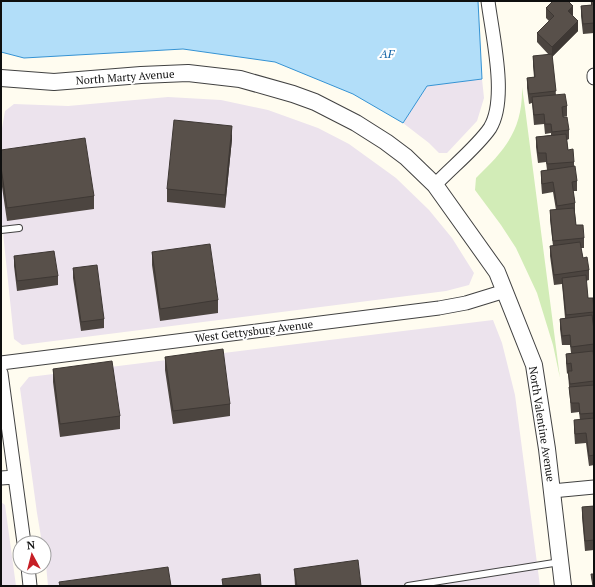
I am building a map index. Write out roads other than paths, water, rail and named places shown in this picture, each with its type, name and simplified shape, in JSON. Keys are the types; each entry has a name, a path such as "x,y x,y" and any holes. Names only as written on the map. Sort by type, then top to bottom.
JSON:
{"street":[{"path":"435,185 484,135 490,127 496,113 498,81 488,1"},
{"name":"North Marty Avenue","path":"1,78 54,82 188,73 240,79 268,86 315,102 356,123 386,142 435,185"},
{"name":"North Valentine Avenue","path":"435,185 497,272 534,365 552,491 563,586"},
{"name":"West Gettysburg Avenue","path":"1,363 439,308 466,304 505,291"},
{"path":"1,373 23,535"},
{"path":"1,478 15,476"},
{"path":"552,491 594,487"},
{"path":"29,575 30,586"}],"lane":[{"path":"1,230 19,228"},
{"path":"408,586 560,562"}],"water":[{"name":"AF","path":"1,1 478,1 482,79 427,86 403,123 353,94 275,62 183,49 24,58 1,52"}]}
